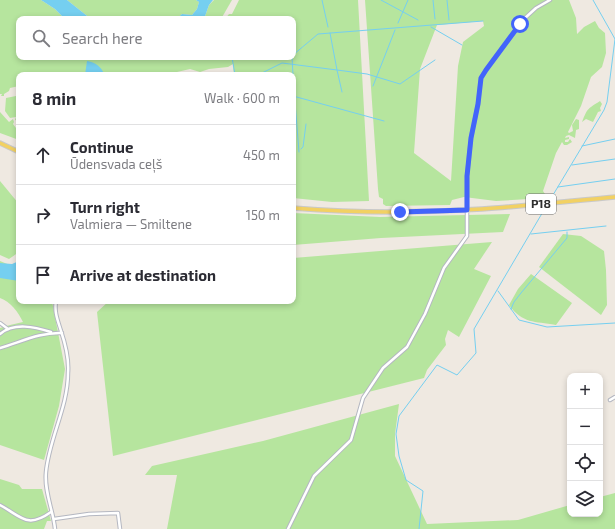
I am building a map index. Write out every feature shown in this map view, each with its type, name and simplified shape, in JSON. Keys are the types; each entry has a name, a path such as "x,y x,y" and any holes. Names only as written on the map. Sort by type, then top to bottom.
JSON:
{"main road":[{"path":"0,143 16,151"},
{"name":"P18","path":"296,208 372,212 467,210 615,197"}],"street":[{"path":"288,529 314,476 351,440 363,398 383,368 405,350 414,336 436,291 444,268 467,236 467,176 471,138 478,104 481,78 524,19 536,8 550,0"},
{"path":"55,529 54,519 47,495 46,472 68,378 68,364 62,333 56,313 56,304"},
{"path":"0,323 8,329"},
{"path":"0,334 8,329 32,326 55,333"},
{"path":"0,348 41,334 62,333"},
{"path":"610,400 615,397"},
{"path":"0,505 23,523 29,524 41,522 52,512"},
{"path":"54,519 89,514 118,513 120,529"}],"green space":[{"path":"0,0 41,0 55,9 62,16 16,16 16,60 296,60 296,16 227,16 232,14 239,0 358,0 369,201 332,202 296,198 296,72 234,72 233,64 228,67 209,69 200,72 190,69 177,72 16,72 16,87 10,88 4,96 1,96 2,94 0,94"},
{"path":"67,0 196,0 199,2 197,9 192,15 87,16"},
{"path":"214,0 232,0 223,16 205,16 209,5"},
{"path":"365,0 569,0 576,18 577,34 584,27 595,21 599,28 605,33 606,53 602,67 591,77 581,106 568,132 573,131 572,125 576,119 579,120 579,129 576,130 575,138 569,135 566,136 565,138 569,137 569,139 565,140 565,142 568,142 570,139 572,142 564,145 562,142 556,153 543,191 545,198 496,201 464,197 452,200 450,205 386,206 383,204 383,199 379,197","holes":["483,21 484,26 463,42 458,66 451,181 414,153 420,69 437,25"]},
{"path":"16,96 16,117 10,118 5,111 6,98"},
{"path":"600,101 602,104 600,108 601,111 598,112 593,122 586,119 582,122 589,109"},
{"path":"0,112 9,122 13,119 13,124 16,128 16,139 0,133"},
{"path":"0,181 16,200 16,254 9,259 0,255"},
{"path":"296,213 380,217 510,214 503,232 381,238 296,245"},
{"path":"563,234 581,236 604,251 607,305 601,315 539,267"},
{"path":"492,242 474,269 491,276 459,337 448,330 445,339 446,345 427,370 424,378 113,456 97,312 106,304 296,304 296,258"},
{"path":"0,261 16,268 16,304 53,304 65,369 59,406 44,460 0,445 0,328 23,322 14,308 8,302 0,298"},
{"path":"531,274 572,303 556,325 524,319 519,316 509,305 518,289"},
{"path":"399,404 395,434 395,456 427,524 518,520 567,506 567,517 603,517 603,496 615,493 615,529 167,529 177,475 145,475 152,466 263,441"},
{"path":"0,479 19,485 22,489 42,489 51,521 47,521 44,529 0,529"}],"water":[{"path":"41,0 67,0 87,16 62,16 55,9"},
{"path":"196,0 213,0 209,5 205,16 180,16 182,14 192,15 197,9 199,2"},
{"path":"87,61 98,65 103,72 85,72"},
{"path":"16,262 16,281 0,278 0,263 12,264"}],"waterway":[{"path":"322,0 328,27"},
{"path":"381,0 418,20"},
{"path":"398,23 408,0"},
{"path":"433,0 435,19"},
{"path":"447,0 449,20"},
{"path":"553,195 604,110 607,102 615,39 593,0"},
{"path":"296,52 318,34 483,21"},
{"path":"431,27 462,45"},
{"path":"373,86 395,30"},
{"path":"264,72 282,63 337,70 330,33"},
{"path":"232,60 234,72"},
{"path":"292,60 293,72"},
{"path":"342,92 337,70 367,74 400,84 435,60"},
{"path":"296,97 384,121"},
{"path":"296,114 299,152"},
{"path":"301,149 303,147 306,124"},
{"path":"582,146 615,139"},
{"path":"572,165 615,159"},
{"path":"558,187 615,179"},
{"path":"419,529 423,491 406,480 399,456 396,434 399,416 437,365 457,375 476,353 474,329 544,210"},
{"path":"531,234 606,226"},
{"path":"511,309 521,293 567,238 567,232"},
{"path":"498,291 519,320 547,327 615,323"}],"route":[{"path":"400,212 467,210 467,176 470,159 471,138 478,104 481,78 520,24"}]}
